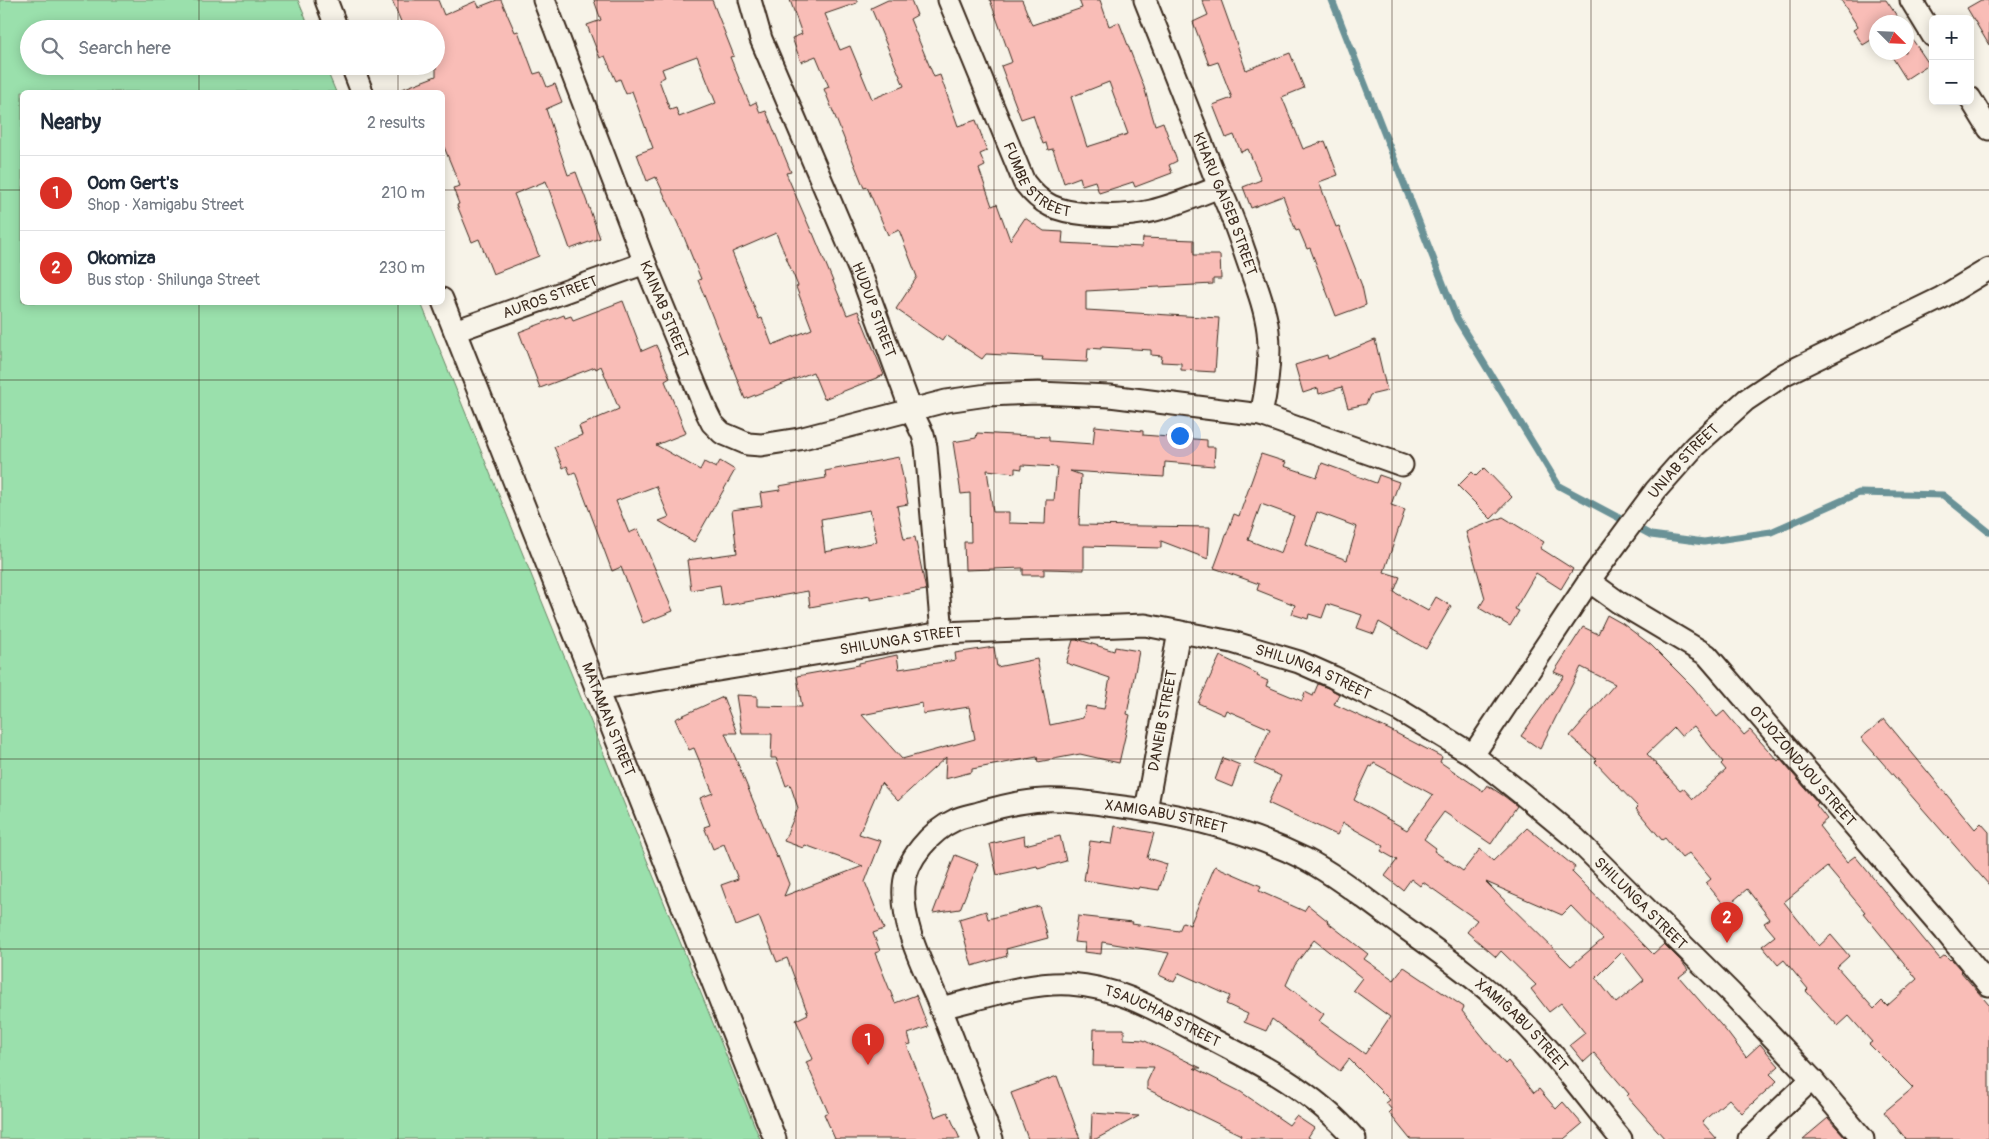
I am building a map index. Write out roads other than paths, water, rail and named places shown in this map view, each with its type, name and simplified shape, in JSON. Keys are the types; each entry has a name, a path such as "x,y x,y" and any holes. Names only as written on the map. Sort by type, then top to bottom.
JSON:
{"street":[{"path":"326,0 334,20"},
{"name":"KAINAB STREET","path":"544,0 645,263 707,413 712,423 722,433 748,444 761,445 799,439 946,401 987,395 1038,393 1110,396 1261,415 1402,465"},
{"name":"HUDUP STREET","path":"750,0 761,38 860,271 911,410 923,435 926,447 942,634"},
{"name":"FUMBE STREET","path":"949,0 1024,182 1037,199 1050,207 1068,212 1118,217 1155,211 1219,187"},
{"name":"KHARU GAISEB STREET","path":"1145,0 1229,208 1263,305 1268,333 1268,361 1267,388 1261,415"},
{"path":"1911,0 1929,29"},
{"path":"355,75 361,90"},
{"path":"1974,105 1989,129"},
{"name":"AUROS STREET","path":"455,331 645,263"},
{"name":"UNIAB STREET","path":"1473,755 1589,581 1656,490 1695,446 1746,400 1785,374 1941,298 1989,269"},
{"name":"MATAMAN STREET","path":"444,305 775,1139"},
{"name":"OTJOZONDJOU STREET","path":"1589,581 1618,602 1707,655 1945,931 1989,985"},
{"name":"SHILUNGA STREET","path":"596,690 942,634 1145,625 1232,642 1299,662 1399,710 1473,755 1575,838 1730,992 1812,1078 1863,1139"},
{"name":"DANEIB STREET","path":"1146,810 1179,632"},
{"name":"XAMIGABU STREET","path":"992,1139 916,950 904,905 904,882 911,864 929,839 940,828 956,820 999,807 1044,800 1146,810 1221,827 1247,835 1294,854 1331,875 1490,992 1519,1018 1621,1139"},
{"name":"TSAUCHAB STREET","path":"940,1008 1037,986 1054,984 1070,984 1124,994 1263,1064 1332,1114 1355,1139"},
{"path":"1749,1139 1812,1078"}],"waterway":[{"path":"1332,0 1457,319 1559,486 1651,535 1704,542 1771,532 1859,493 1943,495 1989,532"}],"place":[{"name":"Okomiza","path":"1727,943"},
{"name":"Oom Gert's","path":"868,1065"}]}
